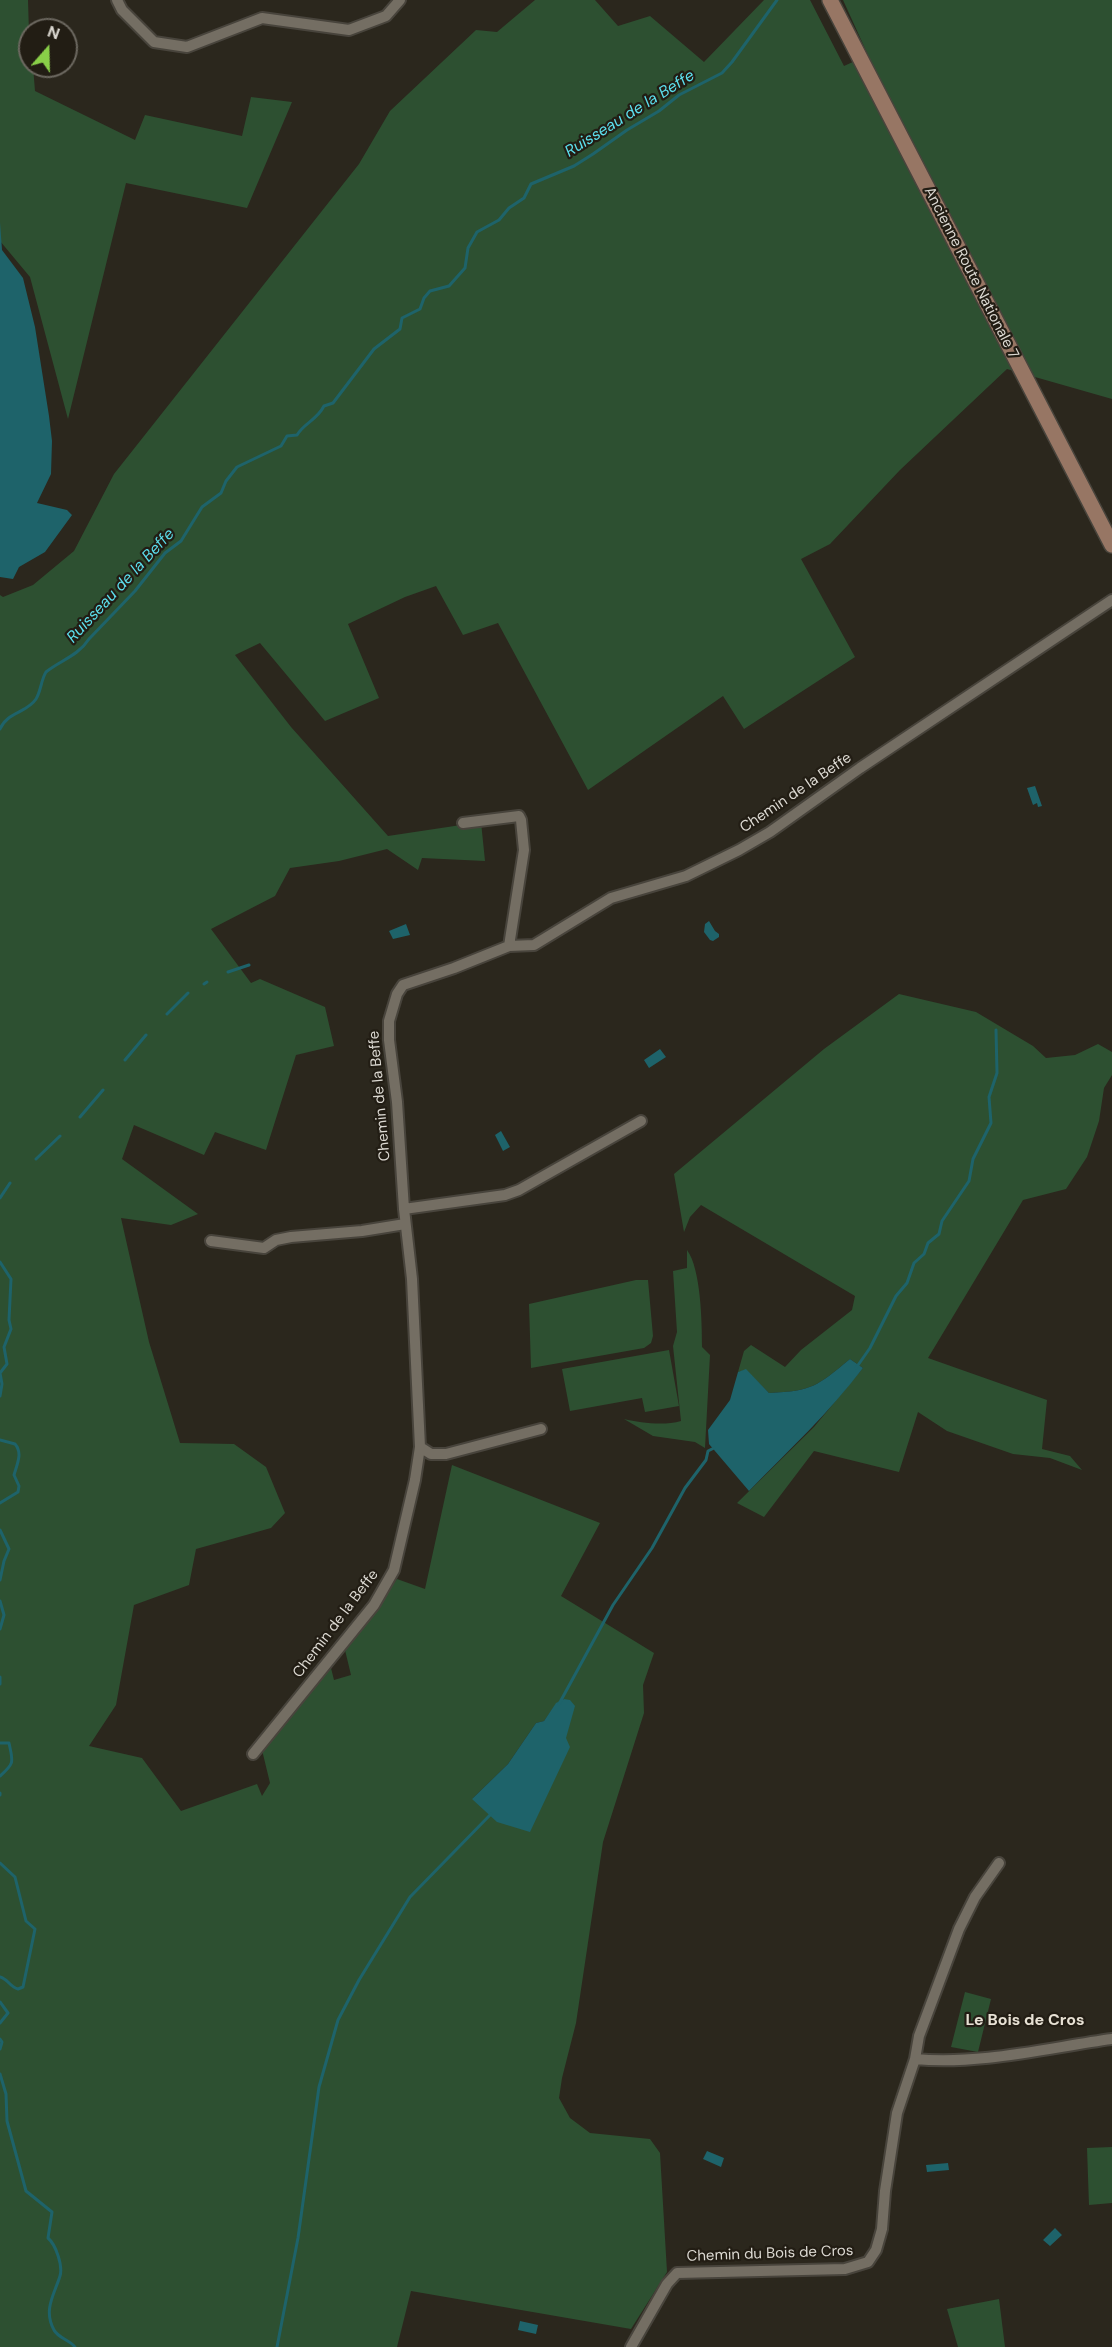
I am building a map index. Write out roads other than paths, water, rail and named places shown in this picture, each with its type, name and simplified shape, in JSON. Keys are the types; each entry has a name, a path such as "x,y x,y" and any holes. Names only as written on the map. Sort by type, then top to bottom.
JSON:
{"street":[{"path":"117,0 122,10 154,42 187,47 262,18 349,30 386,16 400,0"},
{"name":"Ancienne Route Nationale 7","path":"830,0 1112,546"},
{"name":"Chemin de la Beffe","path":"253,1754 374,1605 390,1579 398,1556 420,1447 412,1279 405,1224 397,1102 389,1040 389,1021 397,994 404,985 509,946 534,945 612,898 701,870 753,842 1112,600"},
{"path":"463,823 509,816 519,816 521,820 524,850 509,946"},
{"path":"404,1209 505,1196 641,1121"},
{"path":"211,1241 264,1248 276,1240 291,1237 362,1231 405,1224"},
{"path":"420,1447 431,1454 446,1454 541,1429"},
{"name":"Chemin du Bois de Cros","path":"631,2347 667,2284 677,2273 845,2270 868,2262 876,2250 882,2229 885,2191 897,2113 915,2059 919,2036 956,1936 975,1897 999,1863"},
{"path":"915,2059 942,2062 978,2059 1112,2039"}],"water":[{"path":"0,222 2,250 23,278 35,327 49,416 52,441 51,474 37,503 67,510 72,515 45,552 19,567 13,579 0,577"},
{"path":"1035,786 1042,806 1038,807 1037,803 1033,805 1027,788"},
{"path":"709,921 719,934 719,937 713,941 704,932 705,924"},
{"path":"406,924 410,935 393,939 389,931"},
{"path":"660,1049 666,1057 649,1068 644,1060"},
{"path":"501,1131 510,1147 503,1151 495,1135"},
{"path":"850,1359 863,1368 822,1416 749,1491 709,1444 708,1430 730,1400 738,1372 746,1369 769,1393 796,1391 821,1381"},
{"path":"564,1699 570,1700 575,1706 566,1738 570,1747 530,1832 497,1822 472,1799 508,1764 536,1723 544,1721 556,1703"},
{"path":"707,2151 724,2158 721,2167 703,2159"},
{"path":"948,2163 949,2170 927,2172 926,2165"},
{"path":"1055,2228 1062,2235 1050,2246 1043,2240"},
{"path":"520,2321 538,2325 536,2334 518,2330"}],"waterway":[{"name":"Ruisseau de la Beffe","path":"0,729 7,719 32,704 39,693 46,672 80,650 135,591 165,553 181,541 202,507 221,493 226,481 237,467 281,446 287,436 297,435 324,406 333,403 374,349 400,329 402,318 420,309 424,298 430,291 449,286 465,268 468,248 477,232 499,220 509,208 524,198 531,184 574,166 659,111 679,95 722,73 777,0"},
{"path":"228,972 249,965"},
{"path":"167,1014 188,993"},
{"path":"856,1368 870,1348 896,1296 907,1283 914,1263 924,1254 928,1243 939,1234 942,1221 969,1181 973,1159 991,1123 989,1097 997,1073 996,1030"},
{"path":"125,1060 146,1035"},
{"path":"80,1117 103,1090"},
{"path":"36,1159 60,1136"},
{"path":"0,1198 10,1183"},
{"name":"Ruisseau de la Beffe","path":"0,1262 11,1279 9,1320 11,1329 4,1347 7,1364 0,1373 2,1384 0,1396"},
{"name":"Ruisseau de la Beffe","path":"0,1440 15,1444 19,1451 14,1475 19,1486 18,1492 0,1503"},
{"path":"559,1704 613,1605 652,1548 685,1488 706,1460 708,1451 714,1448"},
{"name":"Ruisseau de la Beffe","path":"0,1530 9,1549 0,1580"},
{"name":"Ruisseau de la Beffe","path":"0,1601 4,1615 0,1629"},
{"name":"Ruisseau de la Beffe","path":"0,1677 0,1684"},
{"name":"Ruisseau de la Beffe","path":"0,1743 9,1743 12,1758 12,1762 0,1776"},
{"path":"277,2347 298,2238 319,2087 338,2020 359,1980 410,1897 491,1814"},
{"name":"Ruisseau de la Beffe","path":"0,1863 15,1877 26,1921 35,1929 23,1987 15,1988 0,1977"},
{"name":"Ruisseau de la Beffe","path":"0,2002 8,2013 0,2023"},
{"name":"Ruisseau de la Beffe","path":"0,2039 2,2042 0,2049"},
{"name":"Ruisseau de la Beffe","path":"0,2074 6,2094 7,2121 26,2191 52,2212 48,2238 56,2250 61,2272 49,2309 49,2316 56,2333 75,2347"}],"district":[{"name":"Le Bois de Cros","path":"1025,2021"}]}
